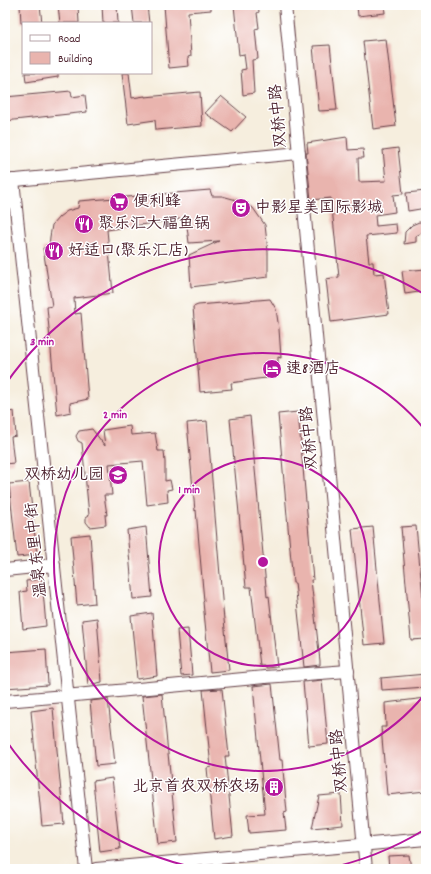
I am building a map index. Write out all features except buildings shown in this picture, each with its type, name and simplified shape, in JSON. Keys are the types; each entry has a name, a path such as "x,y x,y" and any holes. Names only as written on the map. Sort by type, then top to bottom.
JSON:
{"street":[{"name":"双桥中路","path":"284,5 366,869"},
{"path":"9,181 299,153"},
{"name":"温泉东里中街","path":"9,181 54,565 86,869"},
{"path":"5,570 54,565"},
{"path":"5,701 264,677 348,671"},
{"path":"96,869 426,839"}],"place":[{"name":"便利蜂","path":"119,202"},
{"name":"中影星美国际影城","path":"241,208"},
{"name":"聚乐汇大福鱼锅","path":"84,224"},
{"name":"好适口(聚乐汇店)","path":"54,251"},
{"name":"速8酒店","path":"272,369"},
{"name":"双桥幼儿园","path":"118,475"},
{"name":"北京首农双桥农场","path":"274,787"}]}
